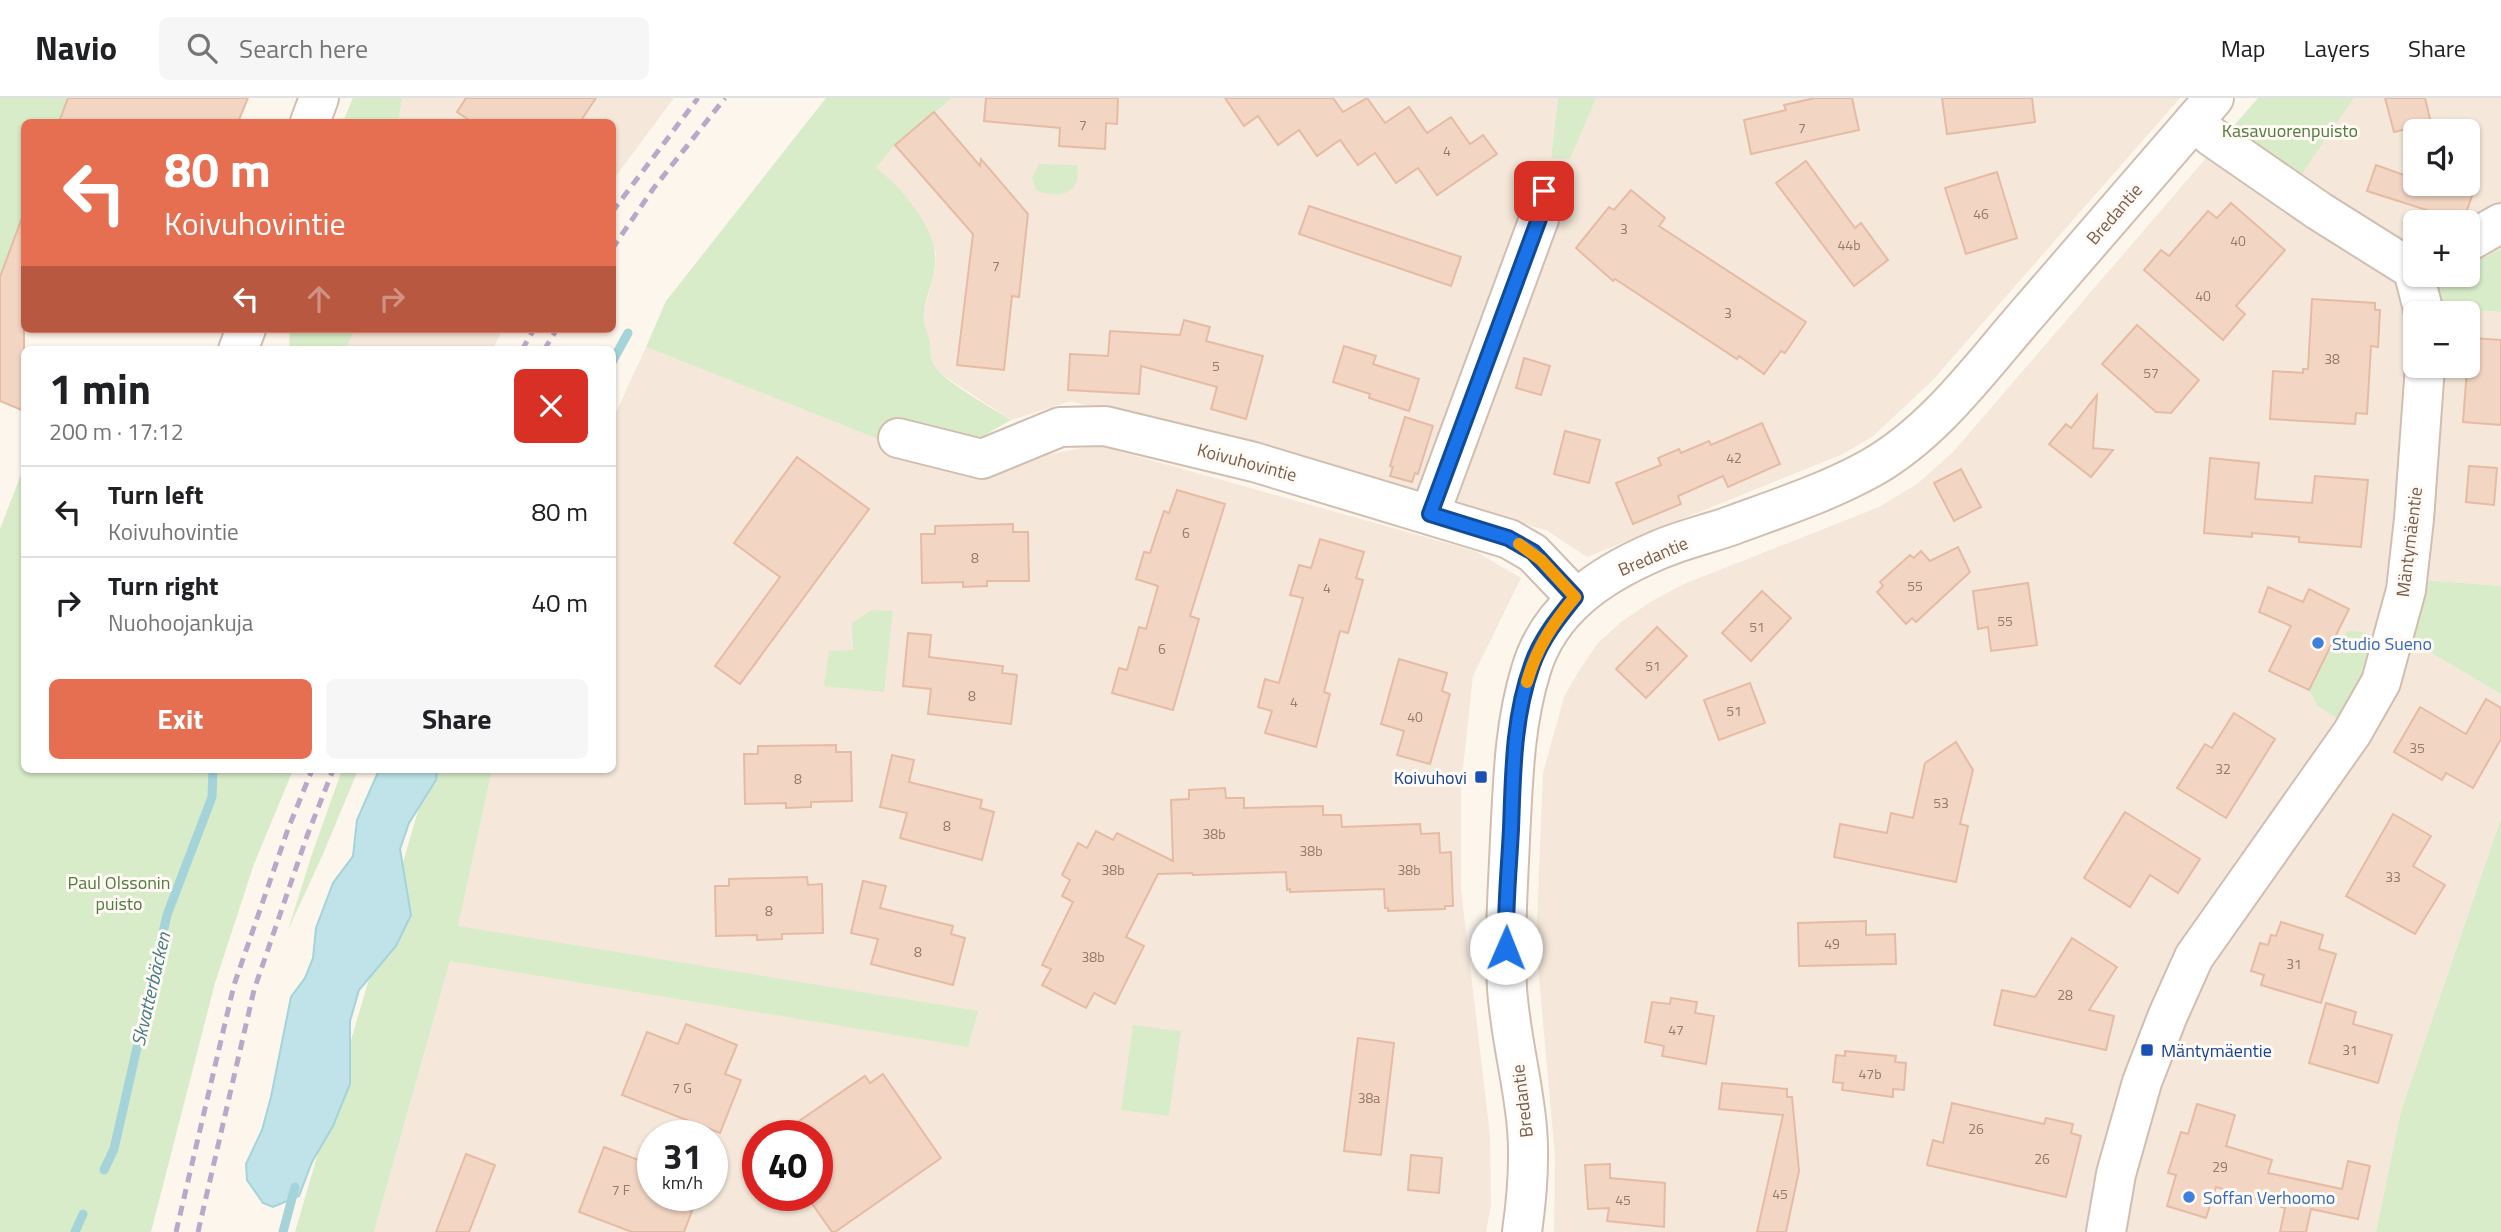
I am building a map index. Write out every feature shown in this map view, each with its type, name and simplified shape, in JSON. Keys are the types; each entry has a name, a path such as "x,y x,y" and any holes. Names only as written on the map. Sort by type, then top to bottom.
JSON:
{"street":[{"path":"311,119 319,98"},
{"path":"2204,109 2212,137 2319,211 2403,262"},
{"name":"Bredantie","path":"1522,1232 1529,1182 1527,1128 1507,991 1506,926 1516,741 1522,700 1532,666 1558,617 1575,597 1616,571 1657,550 1732,525 1836,485 1898,452 1937,416 1983,367 2204,109"},
{"path":"1430,514 1539,219 1544,191"},
{"path":"2480,235 2501,223"},
{"name":"Mäntymäentie","path":"2106,1232 2116,1174 2142,1082 2194,957 2351,733 2381,682 2406,590 2415,510 2424,378"},
{"name":"Koivuhovintie","path":"898,438 982,459 1060,427 1105,426 1254,462 1508,538 1533,552 1575,597"}],"shaded area":[{"path":"353,98 674,98 616,176 616,119 344,119"},
{"path":"952,98 1558,98 1551,157 1569,159 1596,98 2180,98 1932,381 1872,437 1841,455 1587,557 1546,530 1071,401 1011,420 938,372 929,358 930,346 923,324 936,253 923,223 876,168 895,145"},
{"path":"2354,98 2501,98 2501,249 2480,259 2480,210 2403,210 2403,287 2438,287 2437,301 2403,301 2403,378 2480,378 2480,311 2501,312 2501,586 2425,580 2406,638 2501,694 2501,818 2401,1111 2376,1232 1554,1232 1555,1157 1536,944 1543,773 1564,697 1578,672 1598,643 1621,622 1652,601 1684,584 1879,507 1917,484 1953,452 2231,129 2300,174"},
{"path":"290,333 501,333 494,346 289,346"},
{"path":"646,347 916,454 978,468 1097,445 1475,551 1521,578 1473,676 1461,787 1461,889 1490,1135 1491,1205 1486,1232 374,1232 450,961 491,773 616,773 616,412"}],"green space":[{"path":"0,98 68,98 60,119 21,119 21,221 0,277"},
{"path":"353,98 402,98 398,119 344,119"},
{"path":"826,98 952,98 895,145 876,168 895,184 914,207 929,231 933,244 934,270 925,305 924,324 934,365 959,388 1011,420 971,443 898,425 878,439 646,347 666,301"},
{"path":"1558,98 1596,98 1570,159 1551,158"},
{"name":"Kasavuorenpuisto","path":"2258,98 2354,98 2301,175 2231,129"},
{"path":"1039,164 1077,165 1076,183 1067,192 1060,194 1036,190 1032,178"},
{"path":"2501,249 2501,312 2480,311 2480,301 2437,301 2438,287 2480,287 2480,259"},
{"path":"290,333 353,333 347,346 289,346"},
{"name":"Paul Olssonin puisto","path":"21,475 21,773 292,773 254,864 215,983 151,1232 0,1232 0,529"},
{"path":"2425,580 2501,586 2501,694 2406,638"},
{"path":"872,610 893,611 884,692 824,686 829,651 853,650 852,623"},
{"path":"2347,631 2369,635 2379,645 2340,720 2318,706 2309,690 2329,651 2334,653"},
{"path":"341,773 357,773 288,930"},
{"path":"429,773 491,773 458,926 978,1011 968,1047 450,961 374,1232 295,1232"},
{"path":"2501,818 2501,1232 2376,1232 2401,1111"},
{"path":"1133,1025 1181,1031 1169,1116 1121,1110"}],"water":[{"path":"378,773 437,773 436,780 409,823 400,849 411,915 396,946 359,990 350,1021 350,1084 333,1126 312,1162 299,1196 273,1207 263,1203 247,1180 246,1164 262,1130 271,1097 291,997 305,978 313,958 316,928 333,883 353,856 357,820"}],"building":[{"path":"68,98 248,98 239,119 60,119"},
{"path":"466,98 596,98 582,119 468,119 457,112"},
{"path":"986,98 1118,98 1117,124 1106,123 1105,149 1059,146 1060,128 984,121"},
{"path":"1225,98 1333,98 1343,112 1367,98 1385,123 1409,107 1427,133 1451,117 1470,144 1483,135 1497,154 1437,195 1418,168 1396,183 1375,153 1358,165 1340,140 1317,156 1299,130 1278,145 1258,116 1244,126"},
{"path":"1815,98 1852,98 1859,130 1751,154 1744,120 1786,110 1784,105"},
{"path":"1942,98 2032,98 2035,122 1947,134"},
{"path":"2385,98 2425,98 2430,119 2403,119 2403,130 2394,132"},
{"path":"934,112 980,166 981,159 1028,214 1019,297 1012,296 1004,370 957,365 973,234 895,145"},
{"path":"1806,161 1855,228 1861,223 1888,260 1854,286 1776,183"},
{"path":"2376,165 2403,175 2403,196 2472,196 2467,210 2427,210 2367,191"},
{"path":"1997,172 2017,238 1966,254 1945,188"},
{"path":"1631,190 1665,218 1659,226 1806,322 1785,353 1781,351 1764,374 1615,279 1613,281 1576,248 1609,207 1614,210"},
{"path":"2231,203 2285,250 2236,306 2245,314 2223,340 2144,270 2161,250 2169,256 2208,211 2217,218"},
{"path":"1309,206 1461,257 1451,286 1299,234"},
{"path":"21,221 21,333 24,333 24,346 21,346 21,410 0,401 0,277"},
{"path":"2312,299 2375,303 2375,310 2380,310 2378,347 2371,346 2367,414 2356,413 2355,424 2270,419 2273,371 2303,373 2303,369 2308,369"},
{"path":"1184,320 1210,327 1206,341 1263,356 1246,419 1211,409 1217,387 1141,366 1139,394 1068,390 1070,354 1108,356 1110,331 1180,335"},
{"path":"2137,325 2199,380 2171,413 2156,412 2102,364"},
{"path":"2480,338 2501,340 2501,425 2463,422 2466,378 2480,378"},
{"path":"1344,346 1376,356 1373,364 1419,379 1409,411 1369,398 1370,394 1333,382"},
{"path":"1524,358 1550,366 1541,395 1516,388"},
{"path":"2097,395 2093,448 2113,450 2091,477 2049,444 2066,424 2071,428"},
{"path":"1405,417 1433,426 1418,474 1415,473 1412,482 1390,476 1393,467 1390,466"},
{"path":"1762,423 1780,464 1728,487 1723,476 1678,496 1681,504 1633,524 1616,483 1661,465 1658,458 1679,449 1681,453 1709,441 1711,445"},
{"path":"1565,431 1600,440 1589,483 1554,474"},
{"path":"797,457 869,509 740,684 715,666 780,577 734,543"},
{"path":"2210,458 2259,463 2255,499 2312,503 2315,476 2368,480 2361,547 2299,542 2299,537 2204,533"},
{"path":"2469,466 2497,468 2494,505 2466,502"},
{"path":"1961,469 1981,507 1954,521 1934,483"},
{"path":"1177,490 1225,504 1190,616 1199,619 1173,710 1112,693 1119,668 1127,670 1139,627 1146,629 1158,586 1136,579 1144,552 1150,553 1164,511 1169,513"},
{"path":"1013,524 1013,532 1028,532 1029,581 987,581 987,586 963,587 963,582 922,583 921,534 935,534 935,526"},
{"path":"1320,539 1364,552 1356,578 1363,580 1348,633 1340,631 1324,692 1330,694 1316,747 1265,733 1272,711 1258,707 1265,679 1279,683 1303,598 1290,595 1299,565 1311,568"},
{"path":"1958,547 1970,572 1916,622 1912,618 1906,624 1877,592 1883,586 1880,582 1910,555 1914,558 1921,551 1930,561"},
{"path":"2028,583 2037,645 1991,651 1988,627 1978,629 1973,591"},
{"path":"2268,587 2303,602 2309,589 2349,609 2309,690 2269,671 2291,626 2259,612"},
{"path":"1762,591 1791,618 1751,661 1722,633"},
{"path":"1657,627 1687,656 1646,698 1616,669"},
{"path":"908,633 931,635 929,657 1003,666 1002,673 1017,675 1011,724 928,714 931,689 903,686"},
{"path":"1399,659 1447,673 1442,691 1450,694 1430,764 1397,755 1404,731 1381,724"},
{"path":"1750,683 1765,723 1719,740 1704,700"},
{"path":"2486,699 2501,708 2501,739 2473,788 2446,773 2442,780 2394,752 2420,707 2466,734"},
{"path":"2234,713 2275,739 2226,818 2177,788 2205,744 2212,748"},
{"path":"1956,742 1973,770 1960,824 1968,826 1956,882 1834,857 1840,824 1887,833 1891,813 1913,818 1925,763"},
{"path":"836,745 836,752 851,752 852,801 811,802 811,807 786,808 786,803 745,804 744,754 758,754 758,746"},
{"path":"892,755 914,760 909,782 982,800 980,808 994,812 982,860 900,838 907,813 880,807"},
{"path":"1225,788 1226,798 1244,798 1244,808 1323,806 1323,815 1341,815 1342,827 1420,824 1421,834 1439,833 1440,853 1451,852 1453,906 1445,906 1445,909 1388,911 1388,908 1385,908 1384,889 1290,892 1290,889 1287,890 1286,872 1158,874 1126,937 1144,946 1115,1004 1094,993 1086,1008 1042,985 1051,969 1042,965 1073,902 1062,896 1070,880 1062,875 1078,843 1087,848 1096,831 1113,840 1117,833 1173,861 1171,800 1189,799 1189,790"},
{"path":"2125,812 2200,859 2178,893 2150,875 2130,907 2084,878"},
{"path":"2393,814 2431,836 2413,866 2445,885 2415,934 2346,896"},
{"path":"807,877 808,885 822,884 823,933 782,934 782,939 757,940 757,935 716,936 715,886 729,886 729,879"},
{"path":"863,881 886,886 880,908 953,926 951,934 965,938 953,985 871,964 878,939 851,933"},
{"path":"1866,921 1866,935 1895,934 1896,964 1799,966 1798,923"},
{"path":"2281,922 2323,935 2319,949 2336,954 2321,1003 2261,985 2264,975 2251,971 2260,943 2268,945 2271,935 2276,936"},
{"path":"2072,938 2117,967 2089,1010 2114,1016 2106,1050 1994,1025 2002,990 2035,997"},
{"path":"1671,998 1697,1002 1695,1013 1714,1016 1706,1064 1662,1056 1664,1046 1645,1042 1652,1002 1670,1004"},
{"path":"2326,1003 2356,1012 2353,1024 2392,1035 2378,1083 2309,1063"},
{"path":"686,1024 737,1045 725,1074 741,1080 725,1120 686,1120 622,1095 647,1032 678,1044"},
{"path":"1358,1038 1394,1043 1381,1155 1344,1151"},
{"path":"1845,1051 1896,1056 1895,1062 1906,1063 1904,1090 1893,1089 1893,1097 1842,1090 1843,1083 1833,1082 1836,1055 1845,1056"},
{"path":"883,1074 941,1158 832,1232 817,1211 833,1211 833,1120 800,1120 865,1076 870,1083"},
{"path":"1722,1083 1787,1089 1787,1097 1792,1097 1799,1171 1786,1232 1757,1232 1783,1115 1719,1109"},
{"path":"1952,1103 2044,1124 2046,1118 2073,1124 2071,1133 2081,1136 2066,1197 1927,1165 1933,1140 1943,1143"},
{"path":"2197,1104 2235,1115 2226,1146 2272,1160 2268,1173 2342,1189 2348,1161 2370,1166 2358,1219 2311,1209 2306,1232 2280,1232 2285,1208 2216,1187 2206,1218 2167,1206 2176,1175 2168,1173 2181,1132 2188,1134"},
{"path":"604,1147 637,1159 637,1211 692,1211 684,1232 632,1232 579,1212"},
{"path":"466,1154 495,1165 469,1232 436,1232"},
{"path":"1411,1155 1442,1158 1439,1193 1408,1190"},
{"path":"1610,1164 1610,1178 1665,1183 1664,1227 1607,1221 1609,1208 1588,1209 1585,1165"}],"waterway":[{"path":"616,355 628,333"},
{"name":"Skvatterbäcken","path":"104,1170 114,1149 167,915 212,797 213,773"},
{"path":"283,1232 295,1187"},
{"name":"Skvatterbäcken","path":"75,1232 83,1214"}],"railway":[{"path":"616,207 698,98"},
{"path":"616,243 653,189 725,98"},
{"path":"524,346 532,333"},
{"path":"546,346 555,333"},
{"path":"176,1232 234,985 288,829 311,773"},
{"path":"198,1232 254,990 332,773"}],"slow traffic":[{"path":"1519,544 1533,552 1575,597 1558,617 1545,639 1527,682"}],"place":[{"name":"Studio Sueno","path":"2318,643"},
{"name":"Koivuhovi","path":"1481,777"},
{"name":"Mäntymäentie","path":"2147,1050"},
{"name":"Soffan Verhoomo","path":"2189,1197"}],"route":[{"path":"1506,948 1516,741 1522,700 1539,649 1558,617 1575,597 1533,552 1508,538 1430,514 1539,219 1544,191"}]}
